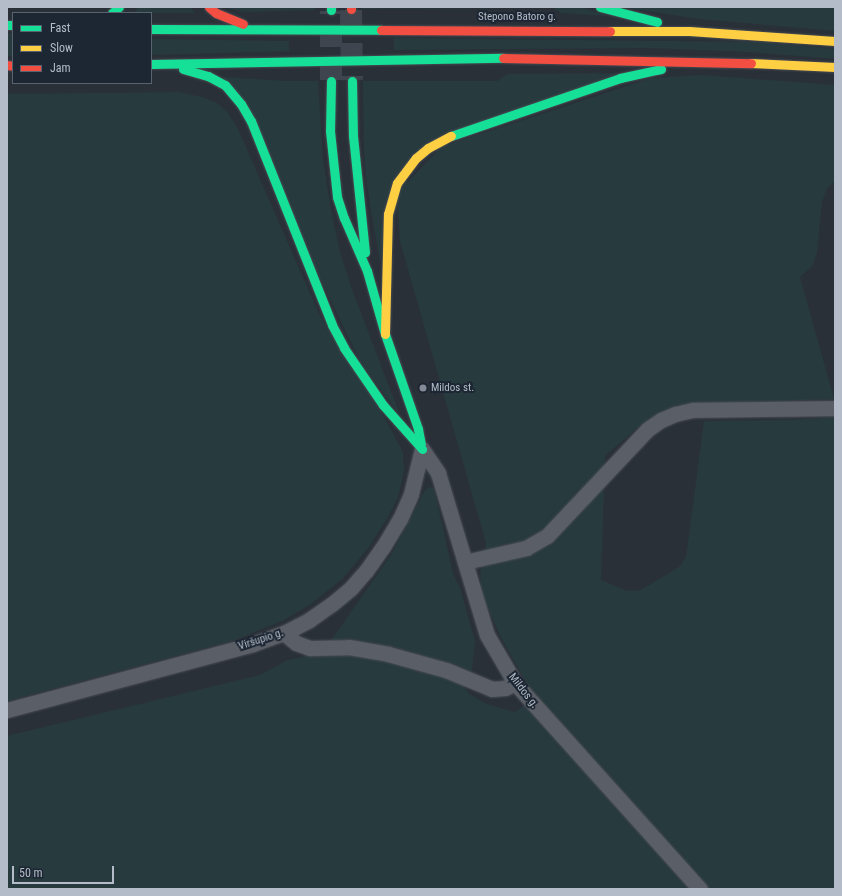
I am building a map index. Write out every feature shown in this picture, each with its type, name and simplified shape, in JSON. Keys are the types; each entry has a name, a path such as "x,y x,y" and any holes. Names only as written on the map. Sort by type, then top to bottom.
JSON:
{"main road":[{"path":"209,7 216,13 235,22 268,29"},
{"path":"600,7 689,31"},
{"name":"Stepono Batoro g.","path":"152,29 689,31 835,41"},
{"path":"152,64 491,58 720,61 835,67"},
{"path":"385,334 388,214 397,183 412,162 428,148 441,140 469,129 620,78 653,70 720,61"},
{"path":"163,63 208,76 225,85 241,104 251,121 329,317 344,348 384,405 422,449"},
{"path":"330,81 330,131 337,197 344,218 367,271 385,334 418,429 422,449"},
{"path":"352,81 353,136 367,271"}],"street":[{"path":"465,562 526,548 547,536 648,430 661,420 675,414 693,410 835,408"},
{"name":"Mildos g.","path":"422,449 438,473 487,634 515,683 700,889"},
{"name":"Viršupio g.","path":"7,710 245,646 284,633 309,620 332,604 351,588 366,571 383,547 408,500 417,473 422,449"},
{"path":"284,633 296,643 310,648 350,647 388,654 446,670 492,689 505,688 515,683"}],"green space":[{"path":"138,7 191,7 195,13 152,13 135,12"},
{"path":"224,7 315,7 315,10 244,12"},
{"path":"362,7 581,7 607,16 561,13 554,8 362,9"},
{"path":"621,7 835,7 835,31 699,19"},
{"path":"7,33 12,33 12,56 7,56"},
{"path":"394,38 763,42 835,49 835,59 750,52 649,48 394,50"},
{"path":"152,39 289,41 289,51 152,55"},
{"path":"619,73 417,151 380,261 367,187 364,151 363,81 497,81 508,74"},
{"path":"702,75 835,85 835,181 827,188 822,202 817,253 812,266 800,277 834,399 679,405 662,411 641,425 605,456 601,580 627,591 641,590 679,567 686,557 704,421 787,420 835,417 835,889 7,889 7,736 260,675 288,660 323,652 391,555 425,490 430,487 434,488 453,574 460,588 475,641 472,671 463,684 468,693 486,704 515,712 526,704 530,689 503,641 482,596 480,574 486,543 400,241 397,201 403,187 441,147 651,78"},
{"path":"223,77 289,81 318,81 323,160 331,210 340,252 351,287 400,415 361,363"},
{"path":"178,92 202,97 217,103 228,113 238,129 319,314 384,417 403,452 404,471 398,497 388,517 369,547 343,578 311,604 282,621 235,640 7,701 7,94"}],"tunnel":[{"path":"351,10 352,80"},
{"path":"331,11 331,80"}],"traffic: fast":[{"path":"113,12 119,7"},
{"path":"600,7 657,22"},
{"path":"7,25 12,25"},
{"path":"152,29 381,30"},
{"path":"152,64 503,58"},
{"path":"183,69 208,76 225,85 241,104 251,121 332,325 344,348 383,405 422,449"},
{"path":"451,136 620,78 661,69"},
{"path":"331,81 330,131 337,197 344,218 367,271 385,334 418,429 421,444"},
{"path":"352,81 353,136 365,252"}],"traffic: slow":[{"path":"610,31 689,31 835,41"},
{"path":"751,63 835,67"},
{"path":"385,334 388,214 397,183 416,158 428,148 451,136"}],"traffic: jam":[{"path":"209,7 216,13 243,24"},
{"path":"381,30 610,31"},
{"path":"503,58 751,63"},
{"path":"7,65 12,66"}],"place":[{"name":"Mildos st.","path":"423,388"}]}
